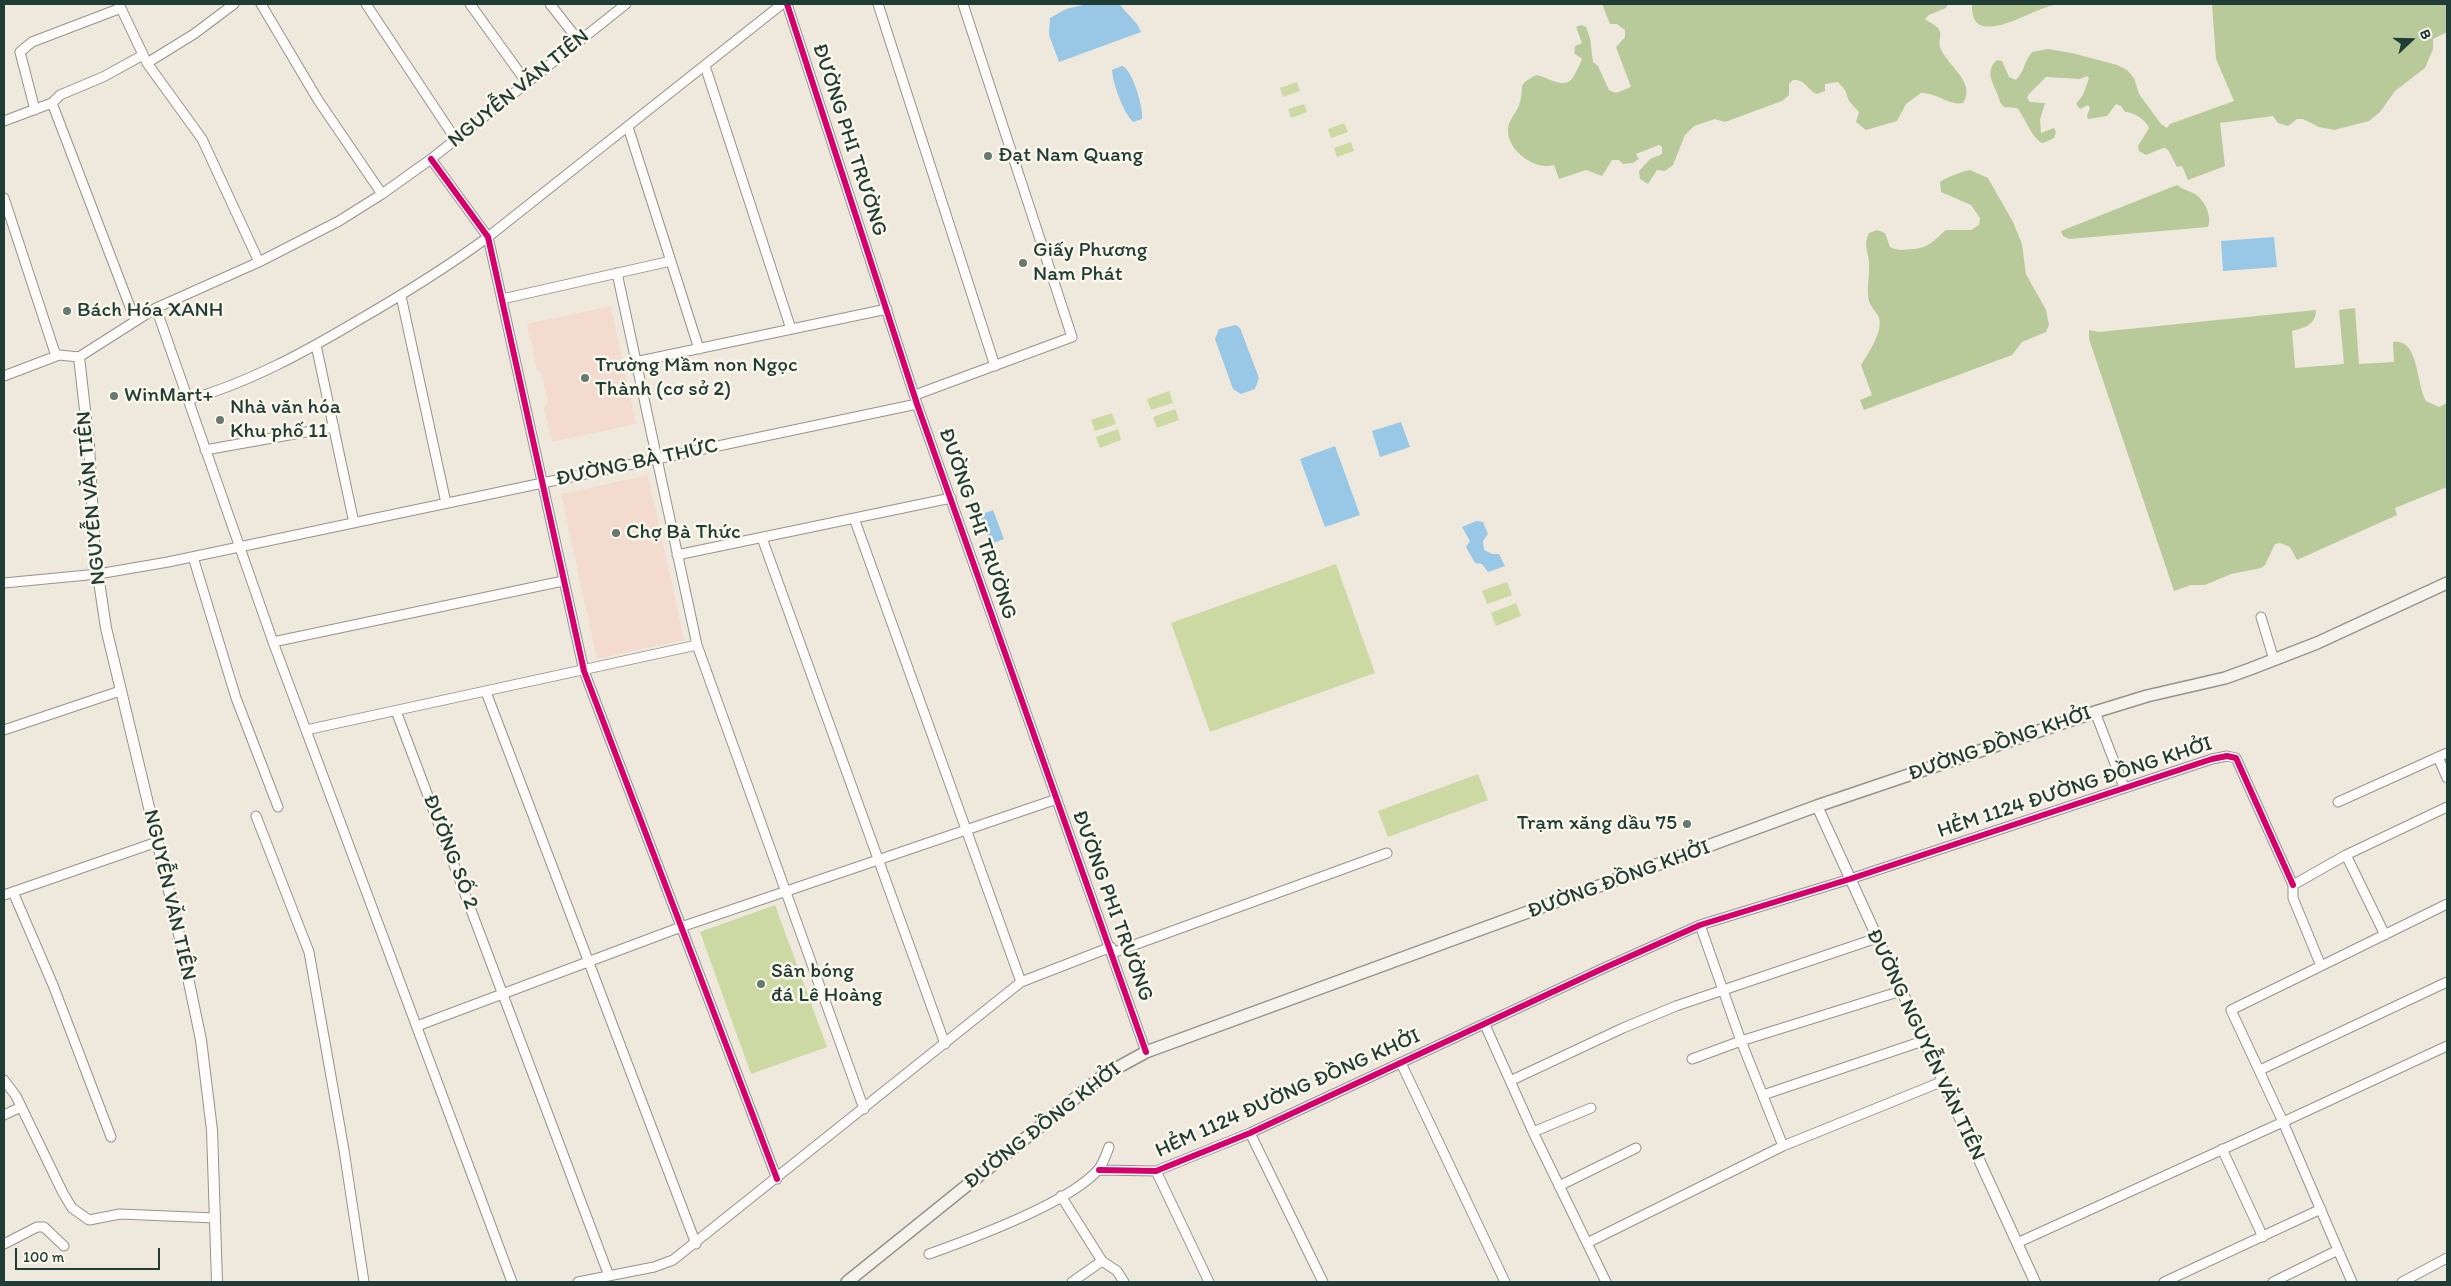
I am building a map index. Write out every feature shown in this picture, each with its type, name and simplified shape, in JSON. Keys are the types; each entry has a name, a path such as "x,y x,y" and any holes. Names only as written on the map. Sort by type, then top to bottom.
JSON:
{"main road":[{"name":"ĐƯỜNG ĐỒNG KHỞI","path":"846,1282 1104,1075 1146,1052 1817,806 2095,712 2147,696 2225,678 2274,660 2447,583"}],"street":[{"path":"4,121 52,103 60,95 145,59 194,34 234,4"},
{"path":"261,4 318,100 382,194"},
{"path":"366,4 456,140"},
{"path":"470,4 527,83"},
{"path":"550,4 579,41"},
{"name":"NGUYỄN VĂN TIÊN","path":"217,1282 212,1130 201,1040 187,967 106,628 98,574 89,445 79,357 156,308 259,262 339,220 382,194 456,140 626,4"},
{"path":"188,400 246,379 316,345 401,296 488,237 782,4"},
{"name":"ĐƯỜNG PHI TRƯỜNG","path":"787,4 916,399 1146,1052"},
{"path":"878,4 995,366"},
{"name":"ĐƯỜNG BÀ THỨC","path":"4,583 98,574 192,557 656,459 916,399 1072,337 963,4"},
{"path":"35,110 20,52 32,42 120,6 145,59 202,140 259,262"},
{"path":"705,66 791,329"},
{"path":"52,103 135,320"},
{"path":"628,127 698,348"},
{"path":"431,159 488,237 584,670 777,1179"},
{"path":"4,198 56,356"},
{"path":"502,298 671,261"},
{"path":"617,273 697,645 864,1109"},
{"path":"401,296 446,503"},
{"path":"156,308 273,642 512,1282"},
{"path":"636,362 887,309"},
{"path":"316,345 354,522"},
{"path":"4,376 63,354 79,357"},
{"path":"205,450 334,428"},
{"path":"677,555 951,498"},
{"path":"854,518 1021,982"},
{"path":"762,538 945,1044"},
{"path":"192,557 236,698 278,807"},
{"path":"273,642 563,581"},
{"path":"2261,617 2274,660"},
{"path":"306,730 697,645"},
{"path":"4,730 120,691"},
{"path":"486,692 696,1244"},
{"name":"ĐƯỜNG SỐ 2","path":"396,711 609,1276"},
{"path":"2095,712 2124,787"},
{"path":"2338,802 2447,753"},
{"name":"HẺM 1124 ĐƯỜNG ĐỒNG KHỞI","path":"1099,1170 1156,1171 1250,1133 1700,925 1850,879 2212,759 2227,756 2236,758 2292,885"},
{"path":"2438,757 2447,778"},
{"path":"417,1026 681,926 1057,799"},
{"name":"ĐƯỜNG NGUYỄN VĂN TIÊN","path":"1817,806 1941,1082 2035,1282"},
{"path":"2321,966 2293,898 2292,885 2346,855 2447,807"},
{"path":"256,816 309,952 344,1150 364,1282"},
{"path":"111,1137 53,985 8,894 157,842"},
{"path":"578,1282 667,1263 696,1244 1021,982 1387,854"},
{"path":"2346,855 2385,935"},
{"path":"2352,1282 2260,1070 2231,1010 2447,904"},
{"path":"1700,925 1783,1146"},
{"path":"1510,1081 1623,1028 1676,1006 1877,938"},
{"path":"2260,1070 2447,982"},
{"path":"1692,1059 1742,1041 1900,991"},
{"path":"1485,1025 1533,1132 1606,1282"},
{"path":"1763,1095 1923,1041"},
{"path":"2017,1243 2447,1046"},
{"path":"1401,1063 1504,1282"},
{"path":"4,1080 21,1107 72,1208 89,1220 120,1214 215,1218"},
{"path":"1587,1244 1783,1146 1941,1082"},
{"path":"4,1115 21,1107"},
{"path":"1533,1132 1591,1108"},
{"path":"1250,1133 1323,1282"},
{"path":"929,1254 978,1235 1061,1196 1099,1170 1109,1147"},
{"path":"1559,1186 1636,1148"},
{"path":"2222,1149 2263,1237"},
{"path":"1156,1171 1209,1282"},
{"path":"1061,1196 1102,1261 1117,1271 1124,1282"},
{"path":"2164,1282 2320,1209"},
{"path":"4,1244 37,1227 44,1227 64,1246"},
{"path":"2272,1282 2338,1250"},
{"path":"2402,1282 2447,1258"},
{"path":"1072,1282 1102,1261"}],"shaded area":[{"name":"Trường Mầm non Ngọc Thành (cơ sở 2)","path":"611,306 636,424 552,442 544,408 548,403 542,374 537,370 527,324"},
{"name":"Chợ Bà Thức","path":"648,475 684,640 597,659 561,494"}],"green space":[{"path":"1602,4 1948,4 1946,8 1929,15 1925,19 1939,30 1940,47 1963,81 1966,95 1963,103 1953,103 1927,93 1921,93 1906,104 1897,121 1866,130 1856,122 1859,112 1849,101 1845,90 1838,82 1825,84 1825,91 1817,94 1801,81 1793,80 1789,84 1789,95 1782,101 1725,122 1715,119 1694,126 1685,135 1673,165 1665,171 1657,170 1648,184 1640,179 1639,171 1650,159 1662,154 1662,147 1659,145 1636,154 1639,159 1633,163 1623,164 1619,160 1612,160 1602,176 1586,170 1559,179 1554,165 1539,165 1531,162 1517,151 1509,137 1508,126 1519,105 1523,84 1530,78 1537,75 1563,83 1572,79 1582,59 1574,53 1575,46 1582,43 1576,27 1581,25 1586,27 1590,38 1593,62 1598,66 1609,90 1616,93 1631,87 1616,47 1625,37 1625,30 1617,24 1610,24"},
{"path":"1972,4 2070,4 2046,7 2006,23 1988,27 1980,25 1975,21"},
{"path":"2212,4 2447,4 2447,32 2433,39 2433,49 2425,68 2395,91 2380,112 2369,121 2334,130 2319,127 2303,119 2297,119 2288,126 2278,123 2273,116 2220,123 2225,166 2188,180 2182,166 2177,167 2166,148 2146,155 2139,151 2138,146 2149,128 2139,117 2125,112 2121,106 2116,104 2107,116 2088,119 2087,116 2090,108 2088,105 2080,109 2076,104 2083,95 2089,78 2087,76 2080,79 2046,77 2029,94 2027,98 2030,102 2045,103 2040,120 2041,133 2054,128 2056,132 2054,138 2043,143 2032,133 2017,108 2004,107 2000,102 1990,72 1993,64 1997,60 2002,61 2009,77 2016,80 2032,52 2048,49 2072,53 2117,65 2127,70 2134,78 2139,94 2161,124 2167,128 2170,124 2234,101 2216,59"},
{"path":"1297,82 1300,91 1283,97 1280,88"},
{"path":"1304,104 1307,112 1291,118 1288,109"},
{"path":"1344,123 1348,132 1331,138 1328,129"},
{"path":"1351,142 1354,151 1337,157 1334,148"},
{"path":"1970,170 1988,178 2013,222 2022,244 2026,274 2046,310 2049,325 2046,332 2022,342 2012,355 1864,410 1860,400 1872,395 1861,365 1874,343 1880,324 1868,296 1869,262 1866,244 1867,237 1869,233 1877,230 1885,233 1890,247 1899,250 1910,249 1927,245 1946,230 1971,230 1979,225 1980,218 1971,205 1941,192 1940,182"},
{"path":"2177,185 2197,195 2202,200 2209,215 2208,227 2069,239 2063,236 2061,231"},
{"path":"2355,308 2359,364 2394,362 2393,342 2401,342 2408,347 2416,363 2426,401 2439,407 2447,403 2447,487 2395,508 2397,515 2297,560 2290,547 2280,543 2275,544 2265,565 2261,568 2231,574 2205,585 2191,585 2174,591 2089,339 2089,330 2099,332 2316,310 2312,322 2305,327 2292,331 2295,368 2344,364 2339,310"},
{"path":"1169,391 1173,403 1151,410 1147,399"},
{"path":"1175,409 1179,420 1157,428 1153,417"},
{"path":"1112,413 1116,424 1095,431 1091,420"},
{"path":"1118,429 1121,440 1100,448 1096,437"},
{"path":"1336,564 1375,673 1210,732 1171,623"},
{"path":"1507,582 1512,595 1487,604 1482,591"},
{"path":"1516,603 1521,616 1496,626 1491,613"},
{"path":"1478,774 1488,800 1388,837 1378,811"},
{"name":"Sân bóng đá Lê Hoàng","path":"775,905 827,1047 751,1074 700,932"}],"water":[{"path":"1087,4 1119,4 1137,24 1141,32 1059,62 1049,35 1050,18 1066,9"},
{"path":"1122,66 1130,74 1141,107 1142,119 1133,122 1122,105 1113,76 1112,70"},
{"path":"2274,237 2277,267 2223,271 2221,241"},
{"path":"1236,325 1240,328 1259,378 1255,389 1241,394 1233,389 1215,339 1219,329"},
{"path":"1401,422 1410,447 1380,457 1372,431"},
{"path":"1335,446 1360,515 1325,527 1300,459"},
{"path":"993,510 1004,539 991,544 980,515"},
{"path":"1476,521 1483,522 1488,534 1483,541 1484,550 1492,554 1499,554 1505,566 1488,572 1482,564 1475,563 1466,547 1470,541 1462,527"}],"cycle path":[{"path":"787,4 917,404 1146,1052"},
{"path":"431,159 488,237 584,671 777,1179"},
{"path":"1099,1170 1156,1171 1250,1133 1700,925 1850,879 2212,759 2227,756 2236,758 2293,885"}],"place":[{"name":"Đạt Nam Quang","path":"988,156"},
{"name":"Giấy Phương Nam Phát","path":"1023,263"},
{"name":"Bách Hóa XANH","path":"67,311"},
{"name":"Trường Mầm non Ngọc Thành (cơ sở 2)","path":"585,378"},
{"name":"WinMart+","path":"114,396"},
{"name":"Nhà văn hóa Khu phố 11","path":"220,420"},
{"name":"Chợ Bà Thức","path":"616,533"},
{"name":"Trạm xăng dầu 75","path":"1687,824"},
{"name":"Sân bóng đá Lê Hoàng","path":"761,984"}]}
